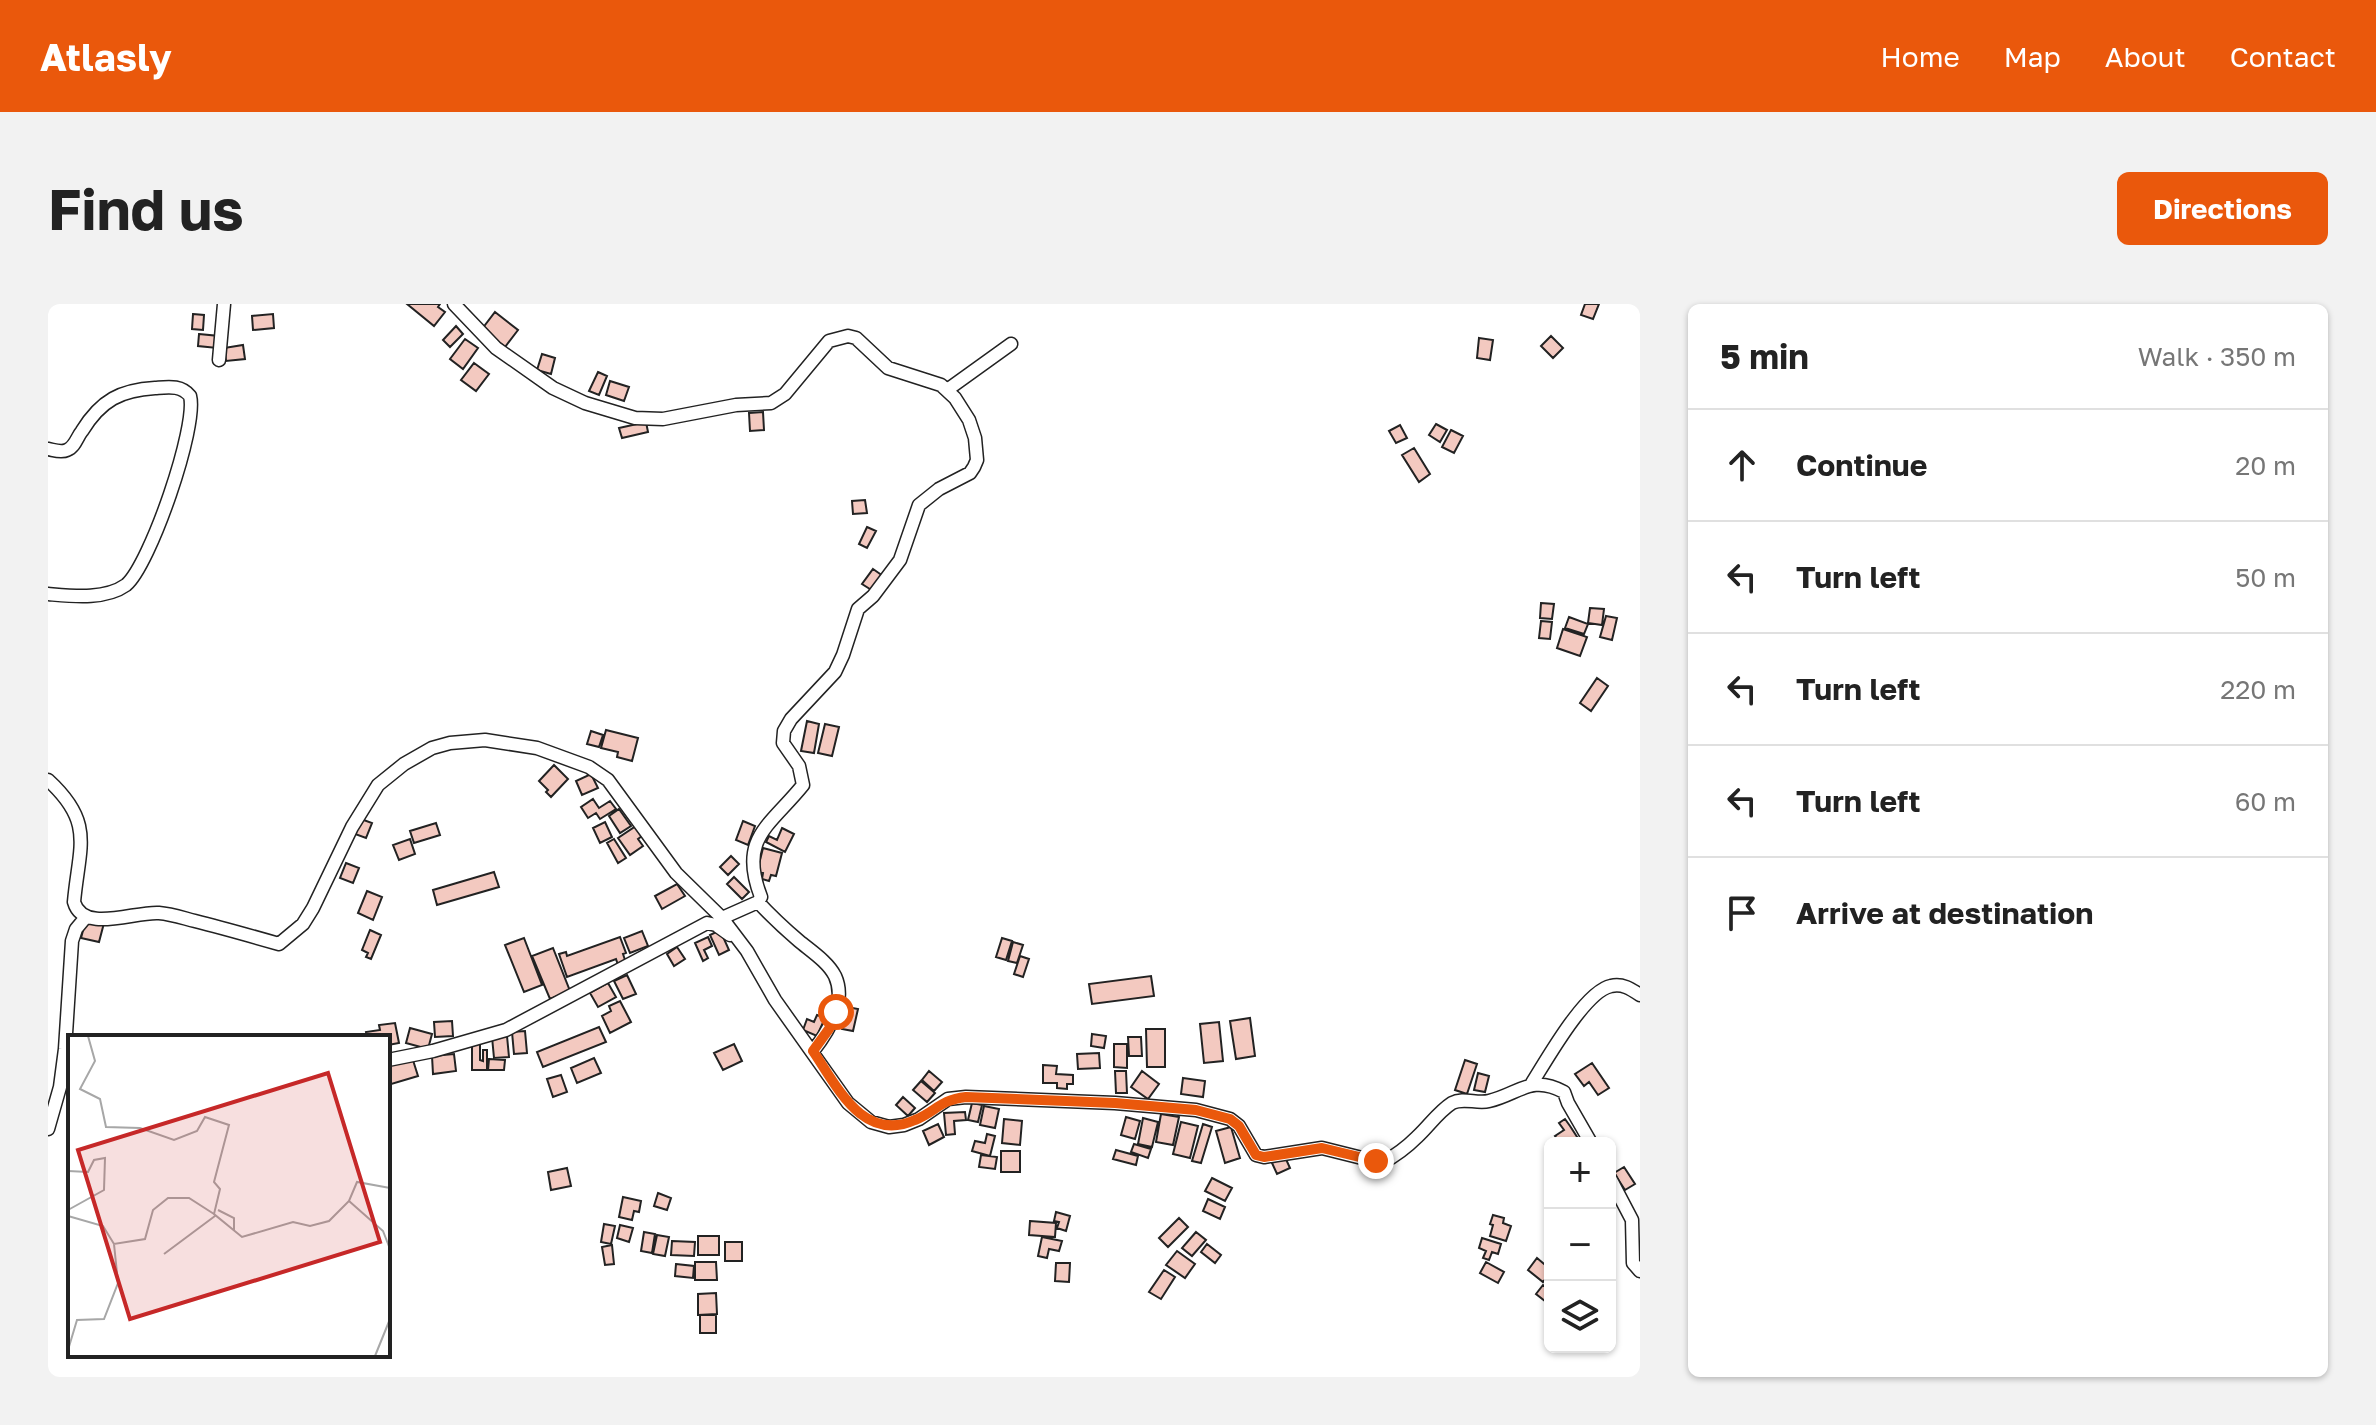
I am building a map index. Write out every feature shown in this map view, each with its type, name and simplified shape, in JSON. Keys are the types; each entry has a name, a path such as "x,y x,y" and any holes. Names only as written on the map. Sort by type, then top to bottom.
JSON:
{"street":[{"path":"219,360 224,304"},
{"path":"454,304 496,348 553,388 585,403 635,418 663,419 736,405 771,403 785,394 829,341 848,336 856,338 888,368 947,390 972,427 976,463 970,473 922,500 894,570 858,609 835,672 791,719 784,731 783,743 799,766 803,785 757,837 753,858 755,882 761,897 758,902 722,918"},
{"path":"947,390 1011,344"},
{"path":"48,449 64,451 71,448 94,416 112,399 125,392 179,388 190,396 192,409 189,427 175,479 146,554 132,578 101,595 48,594"},
{"path":"48,780 68,800 79,824 81,839 74,902 86,917 103,919 160,913 279,944 303,924 313,908 352,827 378,785 404,764 432,748 485,740 537,748 589,767 608,780 676,873 722,918 848,1103 871,1122 889,1127 919,1119 948,1099 966,1097 1115,1103 1196,1110 1230,1119 1239,1126 1256,1155 1264,1157 1322,1148 1382,1163 1417,1137 1438,1113 1452,1103 1458,1100 1487,1102 1532,1083 1564,1092 1588,1137"},
{"path":"758,902 836,978 836,1012 829,1029 813,1051"},
{"path":"48,1129 60,1087 65,1049 72,941 76,929 86,917"},
{"path":"390,1060 506,1030 707,923 727,931 751,958"},
{"path":"1532,1083 1576,1014 1605,987 1624,986 1640,995"},
{"path":"1616,1189 1632,1220 1633,1263 1640,1271"}],"building":[{"path":"407,304 440,304 438,307 445,312 434,326"},
{"path":"1585,304 1599,304 1593,319 1581,315"},
{"path":"495,312 518,330 505,347 482,329"},
{"path":"193,314 204,315 203,330 192,329"},
{"path":"273,314 274,328 253,330 252,316"},
{"path":"456,326 463,334 450,347 443,340"},
{"path":"199,334 219,336 217,348 198,346"},
{"path":"1551,336 1563,348 1553,358 1541,346"},
{"path":"1479,338 1493,340 1490,360 1477,358"},
{"path":"465,339 478,348 463,369 450,359"},
{"path":"243,345 245,359 226,361 224,348"},
{"path":"542,354 555,358 551,374 537,370"},
{"path":"474,363 489,374 476,391 461,380"},
{"path":"598,372 607,376 599,395 589,391"},
{"path":"610,381 629,387 624,401 606,395"},
{"path":"763,412 764,430 750,431 749,413"},
{"path":"646,422 648,432 622,438 619,428"},
{"path":"1436,424 1447,430 1440,442 1429,435"},
{"path":"1400,425 1407,438 1396,443 1389,431"},
{"path":"1451,430 1463,436 1454,453 1442,447"},
{"path":"1414,448 1430,474 1419,482 1402,455"},
{"path":"865,500 867,513 853,514 852,501"},
{"path":"867,527 876,531 867,548 859,544"},
{"path":"873,569 883,576 873,591 862,584"},
{"path":"1541,603 1554,604 1552,619 1540,618"},
{"path":"1590,608 1604,609 1602,625 1588,623"},
{"path":"1606,616 1617,618 1612,640 1600,637"},
{"path":"1569,617 1588,624 1584,634 1565,628"},
{"path":"1541,621 1552,622 1550,639 1539,638"},
{"path":"1563,629 1587,637 1580,656 1557,648"},
{"path":"1597,678 1608,686 1591,711 1580,703"},
{"path":"807,721 819,724 814,753 801,751"},
{"path":"825,724 839,727 832,756 818,753"},
{"path":"606,730 638,738 632,761 617,757 618,752 601,748"},
{"path":"591,731 603,735 599,747 587,744"},
{"path":"554,765 568,779 551,797 539,781"},
{"path":"591,774 598,788 582,795 576,781"},
{"path":"593,799 599,808 610,801 616,809 600,819 596,813 588,818 581,807"},
{"path":"619,809 631,826 620,833 609,816"},
{"path":"361,819 372,823 366,838 355,834"},
{"path":"743,821 755,826 748,845 736,840"},
{"path":"605,822 612,837 600,843 593,828"},
{"path":"436,823 440,835 414,843 410,831"},
{"path":"636,826 642,836 638,839 643,846 630,855 618,838"},
{"path":"782,828 794,834 785,852 766,842 769,836 777,840"},
{"path":"410,839 415,854 399,860 393,845"},
{"path":"614,839 626,858 618,863 607,843"},
{"path":"763,848 782,853 776,876 771,875 769,881 762,879 763,873 757,872"},
{"path":"731,856 739,864 728,875 720,867"},
{"path":"346,863 359,868 353,883 340,878"},
{"path":"494,872 499,887 437,905 433,890"},
{"path":"734,877 749,892 742,899 727,884"},
{"path":"677,884 685,896 662,909 655,896"},
{"path":"367,891 382,897 373,920 358,913"},
{"path":"86,919 104,923 99,942 81,938"},
{"path":"370,930 381,935 371,959 362,950"},
{"path":"720,930 729,950 719,955 710,935"},
{"path":"642,931 648,946 630,953 624,938"},
{"path":"620,937 626,963 618,965 616,959 567,977 559,954 566,952 567,956"},
{"path":"708,937 712,946 704,950 708,958 703,961 695,943"},
{"path":"524,938 542,985 524,992 505,945"},
{"path":"1002,938 1012,941 1006,960 996,957"},
{"path":"1013,942 1023,945 1017,963 1008,961"},
{"path":"677,947 685,959 674,966 667,954"},
{"path":"553,948 570,991 550,999 532,956"},
{"path":"1020,956 1029,959 1023,977 1014,974"},
{"path":"627,975 636,994 623,999 614,981"},
{"path":"1151,976 1154,996 1092,1004 1089,984"},
{"path":"608,983 616,997 598,1007 590,993"},
{"path":"620,1001 631,1022 610,1033 602,1016 611,1011 609,1006"},
{"path":"847,1007 858,1009 853,1031 842,1029"},
{"path":"817,1015 825,1018 817,1036 803,1030 807,1019 814,1022"},
{"path":"1250,1018 1255,1056 1236,1059 1230,1021"},
{"path":"452,1021 453,1036 435,1037 434,1022"},
{"path":"1219,1022 1223,1061 1204,1063 1200,1024"},
{"path":"395,1023 399,1043 390,1045 390,1035 367,1035 366,1032 380,1030 379,1025"},
{"path":"599,1027 606,1042 543,1067 537,1052"},
{"path":"410,1028 432,1034 428,1049 406,1043"},
{"path":"1146,1029 1165,1029 1165,1067 1147,1067"},
{"path":"525,1031 527,1053 514,1054 512,1032"},
{"path":"1092,1034 1106,1036 1104,1048 1091,1046"},
{"path":"507,1036 509,1057 494,1058 492,1037"},
{"path":"1128,1037 1141,1037 1142,1056 1129,1056"},
{"path":"472,1044 480,1044 480,1060 483,1061 483,1050 487,1050 487,1070 472,1070"},
{"path":"734,1044 742,1061 723,1070 714,1053"},
{"path":"1114,1044 1127,1044 1127,1068 1114,1067"},
{"path":"1099,1053 1100,1068 1078,1069 1077,1054"},
{"path":"454,1054 456,1071 433,1074 432,1056"},
{"path":"412,1057 418,1076 390,1084 390,1063"},
{"path":"594,1058 601,1073 577,1083 571,1068"},
{"path":"489,1059 505,1060 504,1070 488,1070"},
{"path":"1465,1060 1477,1064 1467,1094 1455,1090"},
{"path":"1592,1063 1609,1088 1598,1095 1589,1082 1584,1086 1575,1074"},
{"path":"1043,1065 1057,1066 1056,1074 1073,1075 1073,1084 1067,1084 1067,1089 1057,1088 1057,1083 1043,1083"},
{"path":"929,1071 942,1082 934,1091 922,1080"},
{"path":"1115,1071 1126,1071 1127,1093 1116,1093"},
{"path":"1142,1071 1159,1084 1148,1099 1131,1087"},
{"path":"1478,1073 1489,1076 1485,1092 1474,1090"},
{"path":"561,1075 567,1092 553,1097 547,1079"},
{"path":"1183,1078 1205,1081 1203,1097 1181,1094"},
{"path":"921,1081 935,1093 927,1102 913,1090"},
{"path":"903,1097 915,1108 908,1116 896,1105"},
{"path":"972,1103 982,1105 978,1122 968,1120"},
{"path":"984,1106 999,1109 995,1128 980,1125"},
{"path":"965,1112 966,1120 954,1121 955,1134 946,1135 944,1113"},
{"path":"1161,1114 1179,1117 1173,1145 1156,1142"},
{"path":"1126,1117 1140,1121 1135,1139 1121,1135"},
{"path":"1143,1118 1158,1122 1152,1147 1138,1144"},
{"path":"1004,1119 1022,1121 1020,1145 1002,1143"},
{"path":"1565,1119 1577,1137 1556,1137 1564,1130 1559,1123"},
{"path":"1181,1122 1198,1126 1190,1158 1173,1154"},
{"path":"938,1124 944,1137 929,1145 923,1131"},
{"path":"1203,1124 1212,1127 1201,1163 1192,1161"},
{"path":"1231,1127 1240,1158 1225,1163 1216,1131"},
{"path":"987,1134 995,1136 990,1156 972,1151 975,1141 985,1143"},
{"path":"1134,1144 1151,1149 1148,1158 1131,1152"},
{"path":"1116,1150 1138,1156 1136,1165 1113,1159"},
{"path":"1001,1151 1020,1151 1020,1172 1001,1172"},
{"path":"981,1155 997,1157 995,1169 979,1167"},
{"path":"1285,1157 1290,1168 1277,1174 1272,1163"},
{"path":"1624,1167 1635,1184 1625,1190 1616,1172"},
{"path":"567,1168 571,1186 551,1190 548,1172"},
{"path":"1212,1178 1232,1188 1225,1201 1205,1191"},
{"path":"658,1193 671,1198 667,1210 654,1206"},
{"path":"623,1197 641,1201 639,1212 634,1211 632,1220 619,1217"},
{"path":"1208,1199 1225,1207 1220,1219 1203,1211"},
{"path":"1056,1212 1070,1216 1066,1231 1057,1228 1059,1222 1054,1221"},
{"path":"1493,1215 1504,1218 1503,1223 1511,1226 1506,1241 1490,1236"},
{"path":"1179,1218 1188,1227 1168,1247 1159,1238"},
{"path":"1030,1221 1056,1223 1055,1237 1029,1235"},
{"path":"604,1224 615,1226 611,1244 601,1242"},
{"path":"620,1225 633,1228 629,1242 617,1238"},
{"path":"644,1232 655,1234 652,1253 641,1251"},
{"path":"1196,1232 1206,1240 1192,1256 1182,1248"},
{"path":"657,1235 669,1237 665,1256 653,1254"},
{"path":"698,1236 719,1236 719,1255 698,1255"},
{"path":"1042,1237 1062,1241 1059,1251 1049,1249 1047,1258 1038,1256"},
{"path":"1482,1238 1501,1244 1498,1254 1492,1252 1489,1260 1483,1258 1486,1251 1479,1248"},
{"path":"672,1241 695,1242 694,1256 671,1255"},
{"path":"725,1242 742,1242 742,1261 725,1261"},
{"path":"1207,1244 1221,1255 1215,1263 1201,1252"},
{"path":"612,1245 614,1264 605,1265 602,1247"},
{"path":"1177,1251 1195,1264 1185,1278 1166,1265"},
{"path":"1537,1258 1544,1264 1544,1281 1543,1282 1528,1270"},
{"path":"695,1262 716,1262 717,1280 695,1280"},
{"path":"1486,1262 1504,1272 1498,1283 1480,1273"},
{"path":"1056,1263 1070,1263 1069,1282 1055,1281"},
{"path":"676,1264 694,1266 693,1278 675,1276"},
{"path":"1164,1270 1175,1277 1161,1299 1149,1292"},
{"path":"1543,1285 1544,1286 1544,1300 1536,1294"},
{"path":"716,1293 717,1314 698,1315 698,1294"},
{"path":"700,1315 716,1315 716,1333 700,1333"}],"route":[{"path":"836,1012 829,1029 813,1051 848,1103 871,1122 889,1127 919,1119 948,1099 966,1097 1115,1103 1196,1110 1230,1119 1239,1126 1256,1155 1264,1157 1322,1148 1376,1161"}]}
